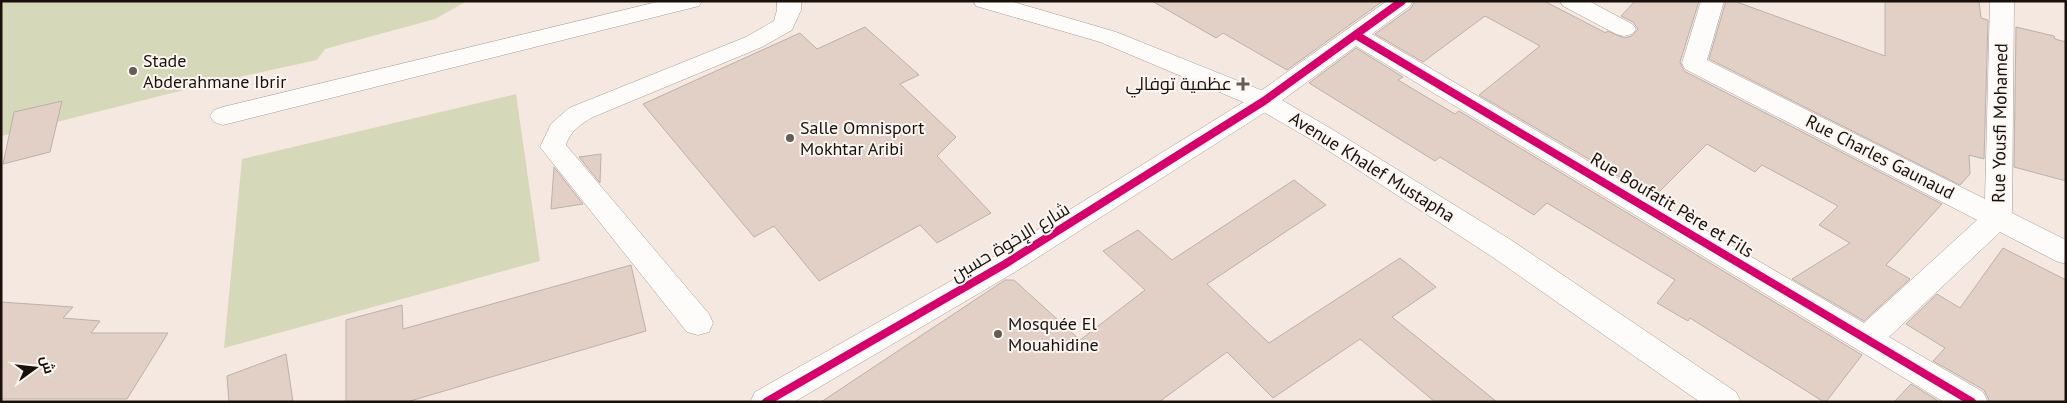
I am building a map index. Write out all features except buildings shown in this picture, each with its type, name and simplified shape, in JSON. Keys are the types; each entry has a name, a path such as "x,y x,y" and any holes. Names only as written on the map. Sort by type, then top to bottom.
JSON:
{"street":[{"path":"224,116 691,1"},
{"path":"698,323 553,147 555,136 569,119 584,111 754,42 784,25 789,10 789,1"},
{"name":"Avenue Khalef Mustapha","path":"984,1 1108,37 1264,101 1322,134 1501,248 1725,402"},
{"name":"شارع الإخوة حسين","path":"766,402 1005,264 1264,101 1402,1"},
{"path":"1571,1 1624,29"},
{"name":"Rue Charles Gaunaud","path":"1712,1 1694,63 2066,253"},
{"name":"Rue Yousfi Mohamed","path":"1868,338 1998,217 2002,1"},
{"name":"Rue Boufatit Père et Fils","path":"1356,35 1868,338 1972,402"}],"green space":[{"name":"Stade Abderahmane Ibrir","path":"1,1 467,1 435,19 325,49 317,60 212,83 1,136"},
{"path":"516,94 540,261 224,348 242,159"}],"cycle path":[{"path":"766,402 1005,264 1264,101 1402,1"},
{"path":"1356,35 1972,402"}],"place":[{"name":"Stade Abderahmane Ibrir","path":"133,71"},
{"name":"عظمية توفالي","path":"1243,84"},
{"name":"Salle Omnisport Mokhtar Aribi","path":"790,138"},
{"name":"Mosquée El Mouahidine","path":"998,334"}]}
